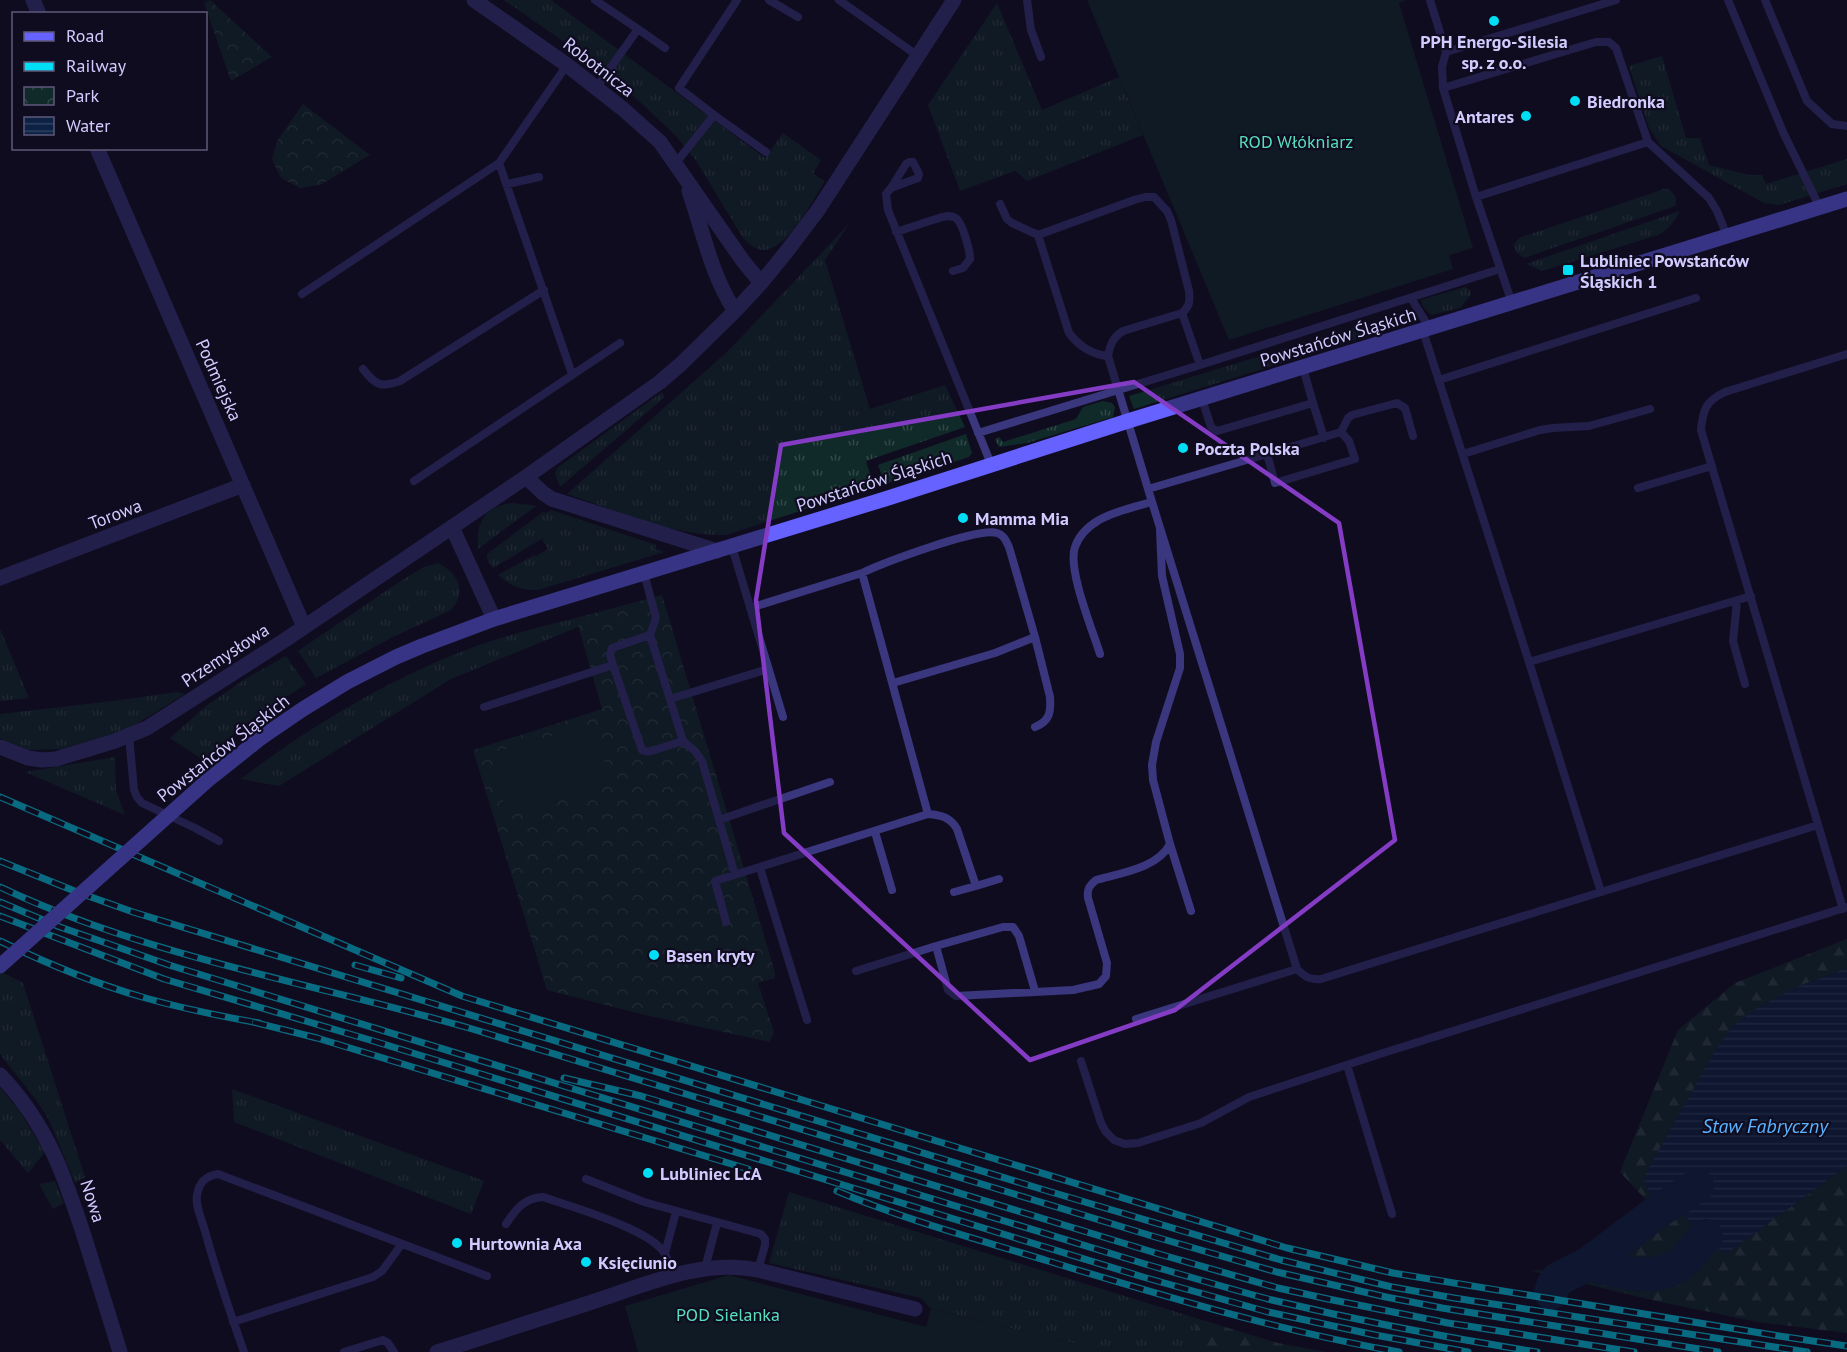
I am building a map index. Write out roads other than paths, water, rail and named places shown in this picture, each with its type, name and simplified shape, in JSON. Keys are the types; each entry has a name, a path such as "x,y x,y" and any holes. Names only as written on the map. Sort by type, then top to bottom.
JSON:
{"main road":[{"name":"Powstańców Śląskich","path":"0,966 183,802 262,737 330,692 396,657 494,619 1847,199"}],"street":[{"name":"Robotnicza","path":"474,0 567,65 660,142 743,261 761,283"},
{"name":"Przemysłowa","path":"0,747 28,758 56,759 129,736 164,719 526,477 660,382 681,364 761,283 818,210 954,0"},
{"name":"Podmiejska","path":"98,150 304,627"},
{"name":"Robotnicza","path":"685,180 712,265 726,298 735,311"},
{"path":"526,477 552,499 724,549"},
{"name":"Torowa","path":"0,578 243,485"},
{"path":"452,527 494,619"},
{"name":"Nowa","path":"0,1075 22,1100 37,1122 58,1161 76,1210 120,1352"},
{"path":"437,1352 672,1276 705,1268 731,1266 758,1270 915,1309"}],"lane":[{"path":"595,0 665,48"},
{"path":"737,0 679,88 766,152"},
{"path":"769,0 798,17"},
{"path":"839,0 918,56"},
{"path":"1027,0 1031,30 1041,57"},
{"path":"1430,0 1446,52 1442,67 1443,88 1476,197 1512,303"},
{"path":"1446,52 1616,0"},
{"path":"1728,0 1783,132 1820,208"},
{"path":"1765,0 1807,101 1832,124 1847,126"},
{"path":"596,88 638,29"},
{"path":"1443,88 1596,42 1609,42 1616,48 1648,142 1709,198 1718,211 1727,236"},
{"path":"302,294 499,163 567,65"},
{"path":"675,164 714,115"},
{"path":"1476,197 1648,142"},
{"path":"499,163 572,374"},
{"path":"507,184 539,177"},
{"path":"891,188 886,194 886,201 896,232 991,464"},
{"path":"1000,204 1007,219 1038,235 1144,197 1154,197 1167,211 1171,220 1189,291 1190,302 1187,309 1182,313 1117,335 1112,341 1108,356 1297,969 1310,979 1321,979 1818,825"},
{"path":"896,232 942,217 956,218 960,223 970,259 963,268 953,271"},
{"path":"1038,235 1069,333 1073,339 1093,353 1108,356"},
{"path":"978,433 1118,391 1500,269"},
{"path":"363,369 377,384 389,385 400,381 544,290"},
{"path":"1412,298 1426,330 1439,380 1600,892"},
{"path":"1439,380 1696,298"},
{"path":"1182,313 1200,365"},
{"path":"414,481 620,343"},
{"path":"1081,1061 1106,1132 1114,1140 1125,1144 1152,1139 1201,1123 1249,1097 1464,1026 1845,908 1818,825 1701,430 1702,413 1712,399 1725,392 1847,354"},
{"path":"1303,368 1324,438"},
{"path":"1202,399 1211,426 1217,431 1313,403"},
{"path":"1148,489 1324,438 1341,432 1352,415 1397,403 1405,408 1413,436"},
{"path":"1463,454 1540,430 1589,426 1650,409"},
{"path":"1267,454 1275,483 1354,459 1350,441 1341,432"},
{"path":"1638,488 1712,466"},
{"path":"1100,654 1073,568 1074,548 1086,530 1098,521 1111,514 1152,502"},
{"path":"1160,530 1162,576 1180,654 1180,668 1156,742 1152,765 1153,780 1191,911"},
{"path":"750,608 862,573 891,560 947,543 981,533 1001,534 1009,547 1050,697 1051,706 1048,719 1035,727"},
{"path":"724,549 750,608 783,717"},
{"path":"644,573 656,618 650,635 683,741 700,756 735,875"},
{"path":"862,573 928,814"},
{"path":"1529,662 1750,596"},
{"path":"1737,601 1733,641 1745,684"},
{"path":"650,635 612,648 610,655 613,665 642,750 648,752 683,741"},
{"path":"893,683 995,653 1035,637"},
{"path":"484,707 613,665"},
{"path":"670,699 768,669"},
{"path":"129,736 136,797 142,803 219,841"},
{"path":"719,820 830,782"},
{"path":"726,922 716,881 928,814 941,815 953,823 957,829 976,886"},
{"path":"875,832 892,890"},
{"path":"936,946 948,990 956,996 1083,988 1099,984 1104,980 1108,971 1088,898 1090,885 1096,880 1152,863 1160,858 1170,844"},
{"path":"760,868 807,1020"},
{"path":"954,892 999,879"},
{"path":"856,971 1003,927 1013,927 1019,936 1035,991"},
{"path":"1136,1019 1297,969"},
{"path":"1347,1065 1392,1214"},
{"path":"244,1352 198,1207 196,1196 199,1186 204,1178 210,1175 218,1174 487,1276"},
{"path":"586,1179 644,1202 761,1234 765,1239 765,1245 758,1270"},
{"path":"506,1224 524,1202 534,1197 543,1197 636,1231 665,1253 672,1276"},
{"path":"665,1253 676,1212"},
{"path":"705,1268 717,1223"},
{"path":"233,1322 373,1277 382,1271 401,1245"},
{"path":"344,1352 383,1340 394,1352"}],"water":[{"name":"Staw Fabryczny","path":"1847,968 1847,1166 1724,1253 1677,1209 1661,1216 1651,1207 1654,1204 1653,1200 1644,1181 1648,1169 1713,1054 1732,1027 1757,1008 1794,988"}],"waterway":[{"path":"1551,1293 1558,1279 1588,1264 1657,1212 1697,1186"},
{"path":"1588,1264 1635,1274 1658,1273 1680,1264 1706,1236"}],"railway":[{"path":"0,797 462,996 1287,1248 1393,1273 1847,1346"},
{"path":"0,861 133,912 1281,1260 1392,1287 1454,1298 1807,1352"},
{"path":"0,887 56,911 172,951 469,1028 1277,1272 1442,1308 1718,1352"},
{"path":"0,902 60,927 169,965 1145,1264 1305,1308 1404,1329 1537,1352"},
{"path":"0,916 164,979 1143,1277 1268,1312 1468,1352"},
{"path":"0,941 70,972 124,991 185,1008 259,1023"},
{"path":"355,965 401,978"},
{"path":"253,1022 317,1038 748,1169"},
{"path":"564,1078 641,1096 1278,1288 1448,1323 1634,1352"},
{"path":"837,1191 941,1229 1178,1300 1310,1334 1399,1352"}],"place":[{"name":"PPH Energo-Silesia sp. z o.o.","path":"1494,21"},
{"name":"Biedronka","path":"1575,101"},
{"name":"Antares","path":"1526,116"},
{"name":"Lubliniec Powstańców Śląskich 1","path":"1568,270"},
{"name":"Poczta Polska","path":"1183,448"},
{"name":"Mamma Mia","path":"963,518"},
{"name":"Basen kryty","path":"654,955"},
{"name":"Lubliniec LcA","path":"648,1173"},
{"name":"Hurtownia Axa","path":"457,1243"},
{"name":"Księciunio","path":"586,1262"}],"park label":[{"name":"ROD Włókniarz","path":"1296,141"},
{"name":"POD Sielanka","path":"728,1314"}]}
